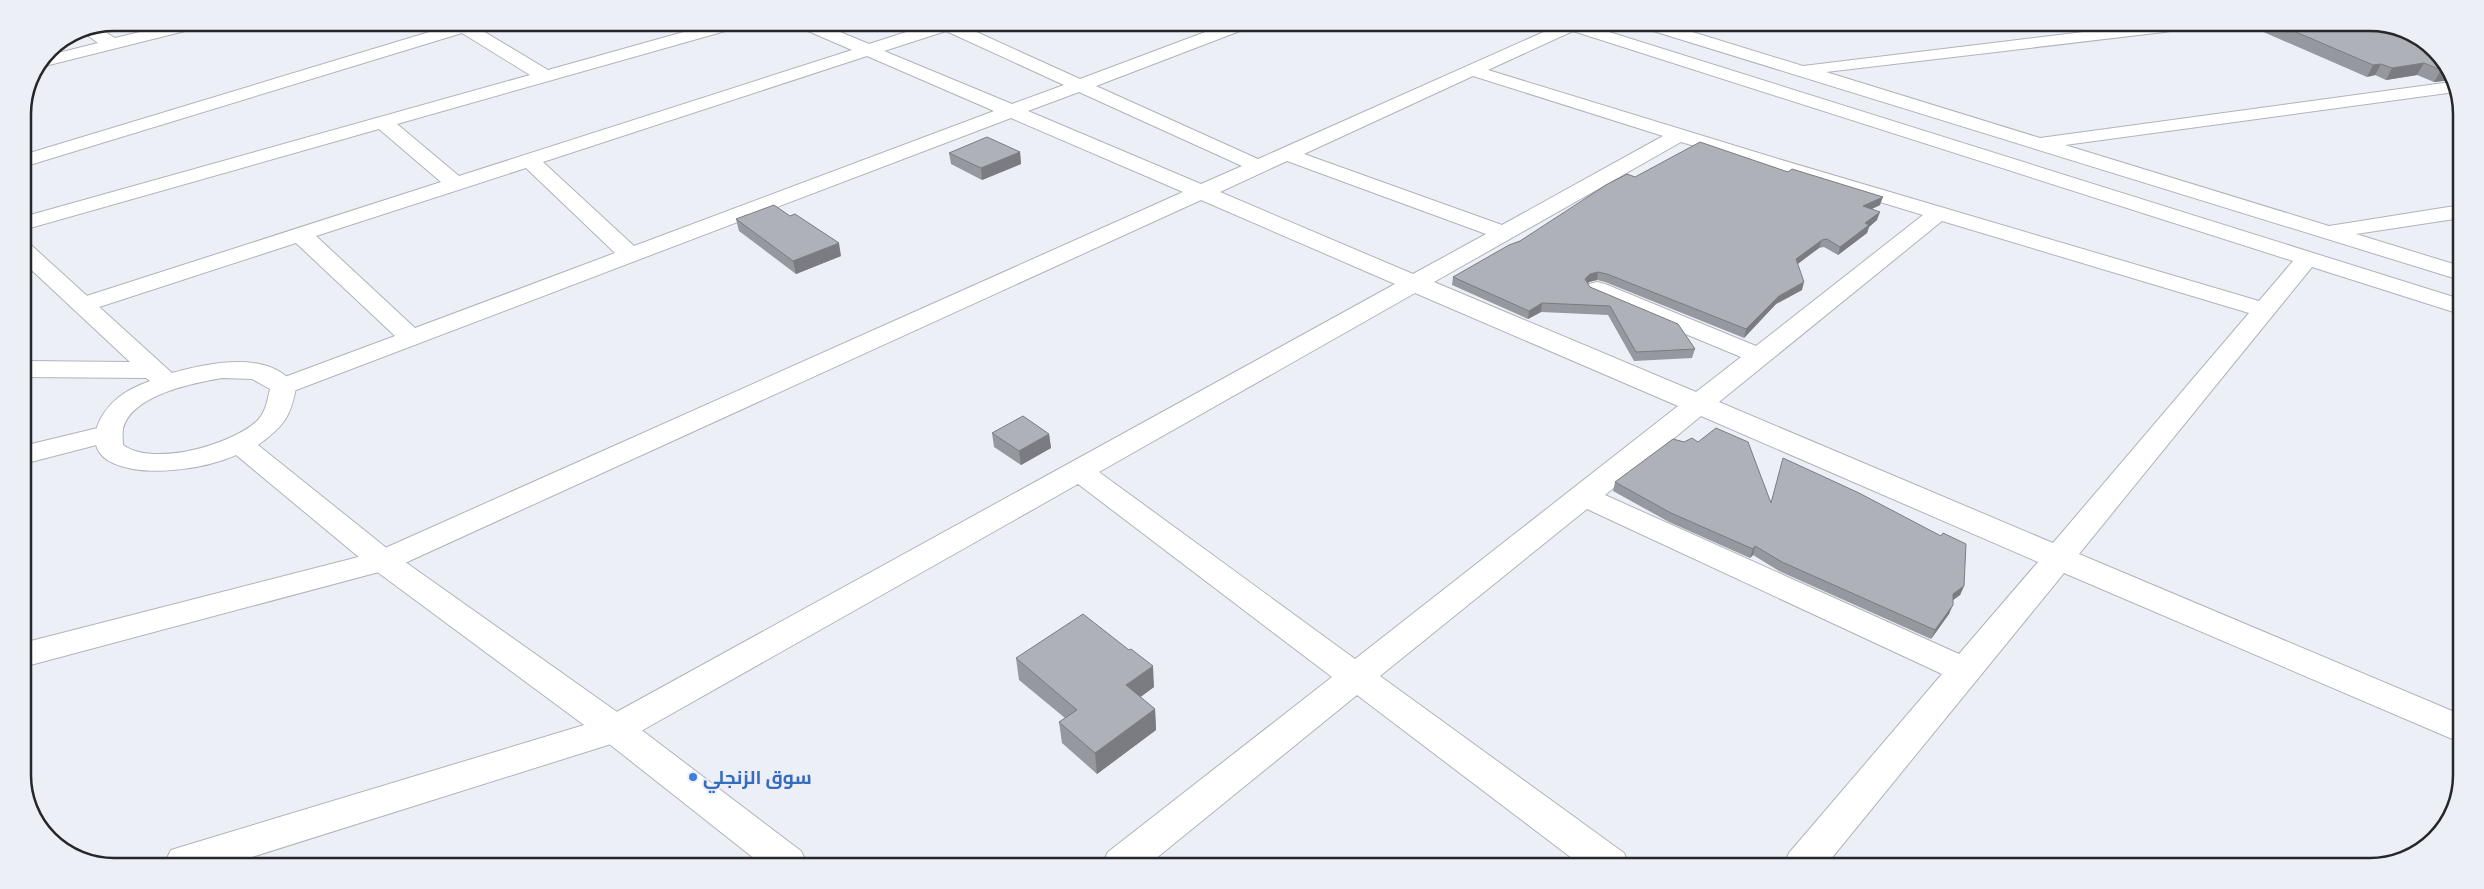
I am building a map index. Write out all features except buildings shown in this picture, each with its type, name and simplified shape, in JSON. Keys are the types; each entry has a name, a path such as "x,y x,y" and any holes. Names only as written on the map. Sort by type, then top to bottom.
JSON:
{"street":[{"path":"51,60 163,31"},
{"path":"31,159 451,31"},
{"path":"480,31 544,76"},
{"path":"31,222 705,31"},
{"path":"824,31 2453,726"},
{"path":"82,305 929,31"},
{"path":"961,31 1258,166"},
{"path":"283,387 1223,31"},
{"path":"31,652 383,561 1561,31"},
{"path":"1588,31 2453,305"},
{"path":"1672,31 2453,271"},
{"path":"1801,70 2130,31"},
{"path":"95,34 112,44"},
{"path":"1471,70 1678,136 1940,212 2264,310"},
{"path":"2038,143 2448,88"},
{"path":"382,122 456,184"},
{"path":"197,858 615,729 1678,136"},
{"path":"1286,154 1505,233"},
{"path":"529,160 630,256"},
{"path":"1129,858 1940,212"},
{"path":"2326,232 2453,212"},
{"path":"300,234 411,338"},
{"path":"31,257 159,376"},
{"path":"1809,858 2307,259"},
{"path":"1597,289 1759,356"},
{"path":"31,369 159,376 189,375 222,370 250,370 271,376 283,387 284,400 277,414 262,430 240,444 207,456 174,462 145,462 122,457 108,448 106,434 113,418 159,376"},
{"path":"31,453 106,434"},
{"path":"240,444 383,561 615,729 782,858"},
{"path":"1079,470 1601,858"},
{"path":"1583,496 1965,670"}],"place":[{"name":"سوق الزنجلي","path":"693,777"}]}
